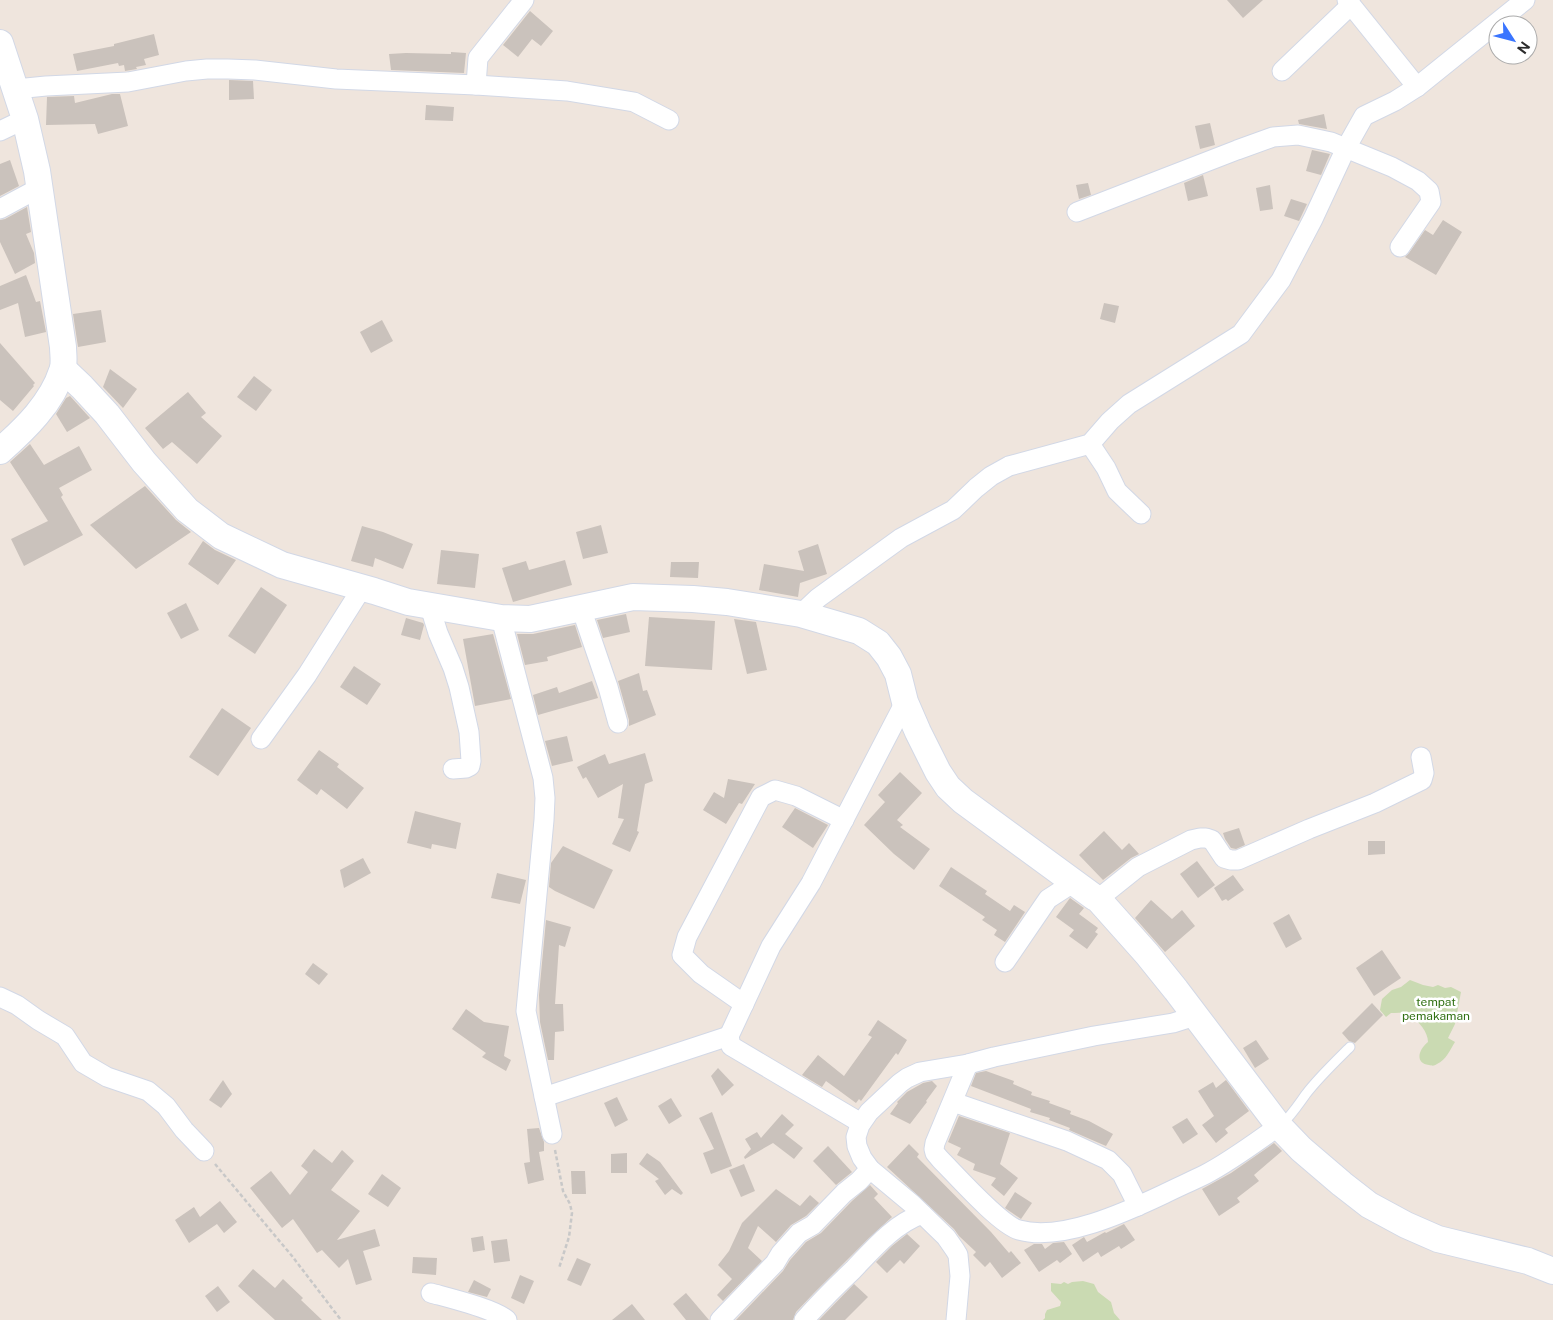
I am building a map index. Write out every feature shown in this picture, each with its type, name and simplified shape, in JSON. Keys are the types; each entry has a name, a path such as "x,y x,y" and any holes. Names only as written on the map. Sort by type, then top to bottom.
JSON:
{"street":[{"path":"476,85 478,58 524,0"},
{"path":"801,614 818,598 901,538 953,510 991,476 1009,466 1090,444 1110,421 1129,404 1241,334 1281,280 1313,219 1332,175 1364,116 1395,101 1417,87 1526,0"},
{"path":"1282,71 1349,2 1417,87"},
{"path":"0,43 25,119 37,171 63,347 58,380 40,411 0,451"},
{"path":"16,89 128,82 207,69 255,70 336,79 567,91 634,102 669,120"},
{"path":"0,131 25,119"},
{"path":"1077,212 1273,137 1298,135 1331,142 1346,148 1418,181 1429,191 1431,202 1400,247"},
{"path":"0,209 39,188"},
{"path":"58,380 82,387 144,462 187,510 221,536 282,566 408,602 501,618 530,619 633,597 674,598 727,602 801,614 859,631 878,643 889,657 898,674 905,702 918,732 938,772 948,787 963,802 1071,881 1098,898 1153,961 1279,1126 1301,1150 1369,1205 1406,1225 1438,1239 1528,1261 1553,1271"},
{"path":"1090,444 1106,468 1117,491 1141,514"},
{"path":"261,739 307,675 362,588"},
{"path":"430,607 438,633 453,668 469,732 470,766 453,769"},
{"path":"581,608 608,687 618,723"},
{"path":"501,618 543,778 544,820 526,1011 552,1134"},
{"path":"861,1123 731,1046 729,1036 771,946 811,883 905,702"},
{"path":"1098,898 1138,867 1191,840 1206,838 1212,840 1224,858 1238,860 1375,803 1422,780 1424,773 1421,757"},
{"path":"744,1004 701,974 682,955 687,937 761,797 775,790 796,796 844,820"},
{"path":"1005,962 1048,899 1065,888 1071,881"},
{"path":"0,998 17,1005 65,1036 83,1063 107,1077 148,1091 166,1106 184,1130 204,1151"},
{"path":"956,1320 960,1276 956,1250 946,1237 870,1169 862,1158 857,1146 856,1137 861,1123 869,1112 889,1092 907,1078 920,1072 968,1064 1079,1039 1166,1024 1195,1016"},
{"path":"544,1097 729,1036"},
{"path":"968,1064 935,1143 935,1153 1000,1219 1018,1230 1036,1232 1067,1230 1101,1221 1207,1174 1279,1126"},
{"path":"952,1102 1067,1141 1090,1150 1108,1160 1122,1174 1138,1206"},
{"path":"720,1320 775,1263 799,1233 813,1225 870,1169"},
{"path":"804,1320 870,1251 907,1222 922,1214"},
{"path":"431,1292 504,1316 507,1320"}],"lane":[{"path":"1279,1126 1289,1118 1307,1093 1350,1047"}],"path":[{"path":"552,1134 563,1191 570,1204 572,1213 569,1236 558,1268"},
{"path":"204,1151 292,1256 342,1320"}],"green space":[{"name":"tempat pemakaman","path":"1410,980 1433,987 1438,985 1445,988 1451,987 1461,992 1455,1024 1448,1038 1455,1042 1445,1057 1432,1066 1424,1064 1420,1059 1420,1052 1428,1042 1428,1038 1418,1022 1411,1016 1403,1013 1391,1013 1386,1017 1380,1010 1382,999 1392,990 1401,987"},
{"path":"1083,1281 1094,1284 1098,1292 1111,1302 1114,1313 1120,1320 1043,1320 1047,1310 1060,1306 1061,1302 1051,1291 1051,1283 1061,1284 1064,1282 1068,1284"}],"building":[{"path":"1227,0 1263,0 1243,18"},
{"path":"530,11 553,31 541,46 532,39 518,57 503,45"},
{"path":"154,34 159,55 144,59 146,65 125,71 124,65 119,66 118,63 77,71 73,54 114,46 114,44"},
{"path":"451,52 466,53 464,73 391,70 389,54 451,54"},
{"path":"229,80 253,81 254,99 229,100"},
{"path":"112,94 120,94 128,126 98,134 95,124 46,125 47,97 74,96 75,103"},
{"path":"426,105 454,107 453,121 425,120"},
{"path":"1324,114 1327,129 1299,124 1298,120"},
{"path":"1210,123 1215,145 1200,149 1195,126"},
{"path":"1312,150 1330,154 1321,175 1306,171"},
{"path":"10,160 19,186 0,196 0,164"},
{"path":"1203,175 1208,196 1188,201 1184,183"},
{"path":"1088,183 1091,195 1079,199 1076,185"},
{"path":"1270,185 1273,209 1260,211 1256,188"},
{"path":"1291,199 1307,204 1299,221 1284,216"},
{"path":"27,207 31,232 26,234 34,253 35,263 15,274 0,242 0,220"},
{"path":"1443,220 1462,232 1436,275 1405,257 1425,230 1433,235"},
{"path":"26,275 36,302 40,301 46,332 25,337 18,303 0,310 0,286"},
{"path":"1104,303 1119,306 1115,323 1100,319"},
{"path":"101,310 106,342 78,347 73,314"},
{"path":"382,320 393,341 371,353 360,332"},
{"path":"0,343 35,383 13,411 0,400"},
{"path":"110,369 137,389 123,408 103,387"},
{"path":"254,376 272,390 256,411 237,397"},
{"path":"188,392 206,413 201,417 222,436 197,464 172,442 163,449 145,428"},
{"path":"70,396 90,418 67,432 56,414 66,398"},
{"path":"30,444 44,465 79,446 92,470 59,488 63,495 61,497 83,535 24,566 11,539 48,521 10,462"},
{"path":"145,486 176,520 191,532 136,569 90,525"},
{"path":"601,525 608,553 583,559 576,532"},
{"path":"362,526 413,544 403,569 375,558 373,567 351,561"},
{"path":"203,541 215,550 236,560 218,585 188,564"},
{"path":"818,544 827,574 800,583 798,597 759,590 764,564 804,571 798,551"},
{"path":"441,550 479,554 475,588 437,584"},
{"path":"565,560 572,585 513,602 502,568 526,561 529,570"},
{"path":"671,562 699,562 698,578 670,577"},
{"path":"261,587 287,605 255,654 228,636"},
{"path":"186,603 199,630 181,639 167,613"},
{"path":"626,614 630,632 603,638 597,620"},
{"path":"649,617 715,621 712,670 645,666"},
{"path":"406,618 423,623 420,640 401,635"},
{"path":"734,619 756,622 767,670 747,674"},
{"path":"575,625 582,647 547,657 548,661 525,665 517,634 533,634"},
{"path":"493,634 511,699 475,706 463,639"},
{"path":"354,666 381,684 367,705 340,687"},
{"path":"639,673 643,691 647,690 656,715 629,726 618,681"},
{"path":"592,681 598,698 538,715 533,695 557,687 559,693"},
{"path":"222,708 251,728 218,776 189,757"},
{"path":"567,736 573,761 552,766 545,741"},
{"path":"319,750 339,764 337,767 364,788 347,809 321,789 317,795 297,780"},
{"path":"645,753 653,781 645,784 637,831 639,832 630,852 612,844 624,819 618,818 623,784 598,798 586,777 583,779 577,767 605,754 609,764"},
{"path":"900,772 922,793 897,820 903,825 900,827 930,849 914,870 864,825 885,802 878,795"},
{"path":"728,779 755,784 742,804 739,803 726,824 703,810 714,792 724,798"},
{"path":"795,808 828,825 813,848 782,827"},
{"path":"415,811 461,823 456,849 432,844 431,849 407,843"},
{"path":"1239,828 1245,845 1236,849 1231,848 1223,833"},
{"path":"1104,831 1122,850 1129,843 1139,854 1103,880 1079,855"},
{"path":"1368,841 1385,841 1385,854 1368,855"},
{"path":"563,846 613,870 594,909 549,887 551,863"},
{"path":"363,858 371,873 344,888 340,870"},
{"path":"1197,861 1215,885 1198,898 1180,874"},
{"path":"951,867 987,891 985,894 1010,911 1014,905 1025,912 1005,942 994,935 997,930 982,920 985,917 939,886"},
{"path":"497,873 526,880 520,904 491,898"},
{"path":"1233,875 1244,890 1228,901 1226,899 1222,901 1214,888"},
{"path":"1070,898 1084,908 1079,914 1098,928 1095,932 1098,934 1087,949 1069,936 1074,930 1056,917"},
{"path":"1151,900 1172,919 1182,910 1195,926 1165,952 1135,918"},
{"path":"1289,914 1302,939 1286,948 1273,923"},
{"path":"546,920 571,927 565,947 559,945 555,1004 563,1004 564,1031 555,1032 554,1060 548,1060 540,1022 539,995"},
{"path":"1382,950 1401,978 1374,996 1356,968"},
{"path":"313,963 328,974 319,985 305,974"},
{"path":"1372,1003 1383,1015 1355,1043 1349,1041 1342,1033"},
{"path":"466,1009 484,1022 509,1026 504,1056 511,1060 506,1071 482,1057 486,1053 452,1029"},
{"path":"878,1020 907,1040 898,1055 896,1053 861,1101 859,1099 856,1103 826,1081 822,1087 802,1075 818,1055 844,1076 872,1037 868,1035"},
{"path":"1256,1040 1269,1059 1255,1068 1243,1048"},
{"path":"718,1068 734,1085 722,1096 711,1076"},
{"path":"986,1071 1014,1081 1013,1084 1032,1092 1031,1095 1050,1101 1049,1103 1071,1111 1070,1114 1089,1121 1113,1134 1106,1146 1049,1120 1050,1118 1030,1112 1031,1109 971,1086 976,1073"},
{"path":"223,1080 232,1094 221,1108 209,1100"},
{"path":"1226,1080 1249,1111 1225,1129 1228,1133 1216,1143 1202,1125 1214,1116 1198,1091 1213,1082 1216,1088"},
{"path":"932,1081 937,1086 910,1124 890,1114 897,1102 907,1092 923,1083"},
{"path":"617,1097 628,1120 615,1127 604,1103"},
{"path":"671,1098 682,1116 669,1124 658,1106"},
{"path":"712,1112 732,1166 711,1174 703,1153 714,1149 699,1118"},
{"path":"782,1114 794,1125 785,1134 803,1148 794,1159 773,1143 745,1159 744,1157 751,1149 745,1139 757,1132 761,1138"},
{"path":"959,1116 1010,1133 1000,1164 1018,1178 1004,1196 991,1185 996,1178 973,1170 975,1164 957,1155 961,1148 948,1142"},
{"path":"1187,1118 1198,1134 1183,1144 1172,1127"},
{"path":"539,1128 544,1142 544,1151 539,1152 544,1180 528,1184 524,1163 530,1162 527,1129"},
{"path":"1274,1143 1282,1151 1254,1175 1259,1181 1237,1198 1240,1202 1219,1216 1202,1189 1231,1173"},
{"path":"909,1144 919,1154 917,1157 991,1232 1009,1253 1011,1251 1021,1263 1002,1278 990,1262 985,1267 973,1255 976,1252 954,1229 887,1167"},
{"path":"828,1146 852,1172 836,1185 813,1161"},
{"path":"314,1149 332,1163 342,1150 354,1161 331,1190 360,1211 337,1240 375,1229 380,1246 363,1251 372,1280 356,1285 348,1259 339,1268 322,1250 317,1253 293,1219 282,1228 250,1188 271,1171 290,1195 308,1172 301,1166"},
{"path":"627,1153 627,1173 611,1173 611,1154"},
{"path":"647,1153 660,1162 683,1193 681,1195 672,1189 665,1195 655,1181 659,1179 639,1164"},
{"path":"744,1164 755,1191 741,1197 729,1170"},
{"path":"571,1171 585,1171 586,1194 572,1194"},
{"path":"382,1174 401,1188 388,1207 368,1194"},
{"path":"870,1185 878,1194 874,1198 892,1217 814,1293 796,1312 793,1320 736,1320 783,1271 806,1242 821,1233"},
{"path":"776,1189 800,1206 810,1195 819,1203 806,1216 791,1225 776,1242 758,1226 748,1248 762,1261 723,1301 717,1295 732,1279 718,1265 729,1251 742,1223"},
{"path":"1015,1192 1032,1203 1021,1219 1005,1208"},
{"path":"220,1201 237,1222 224,1233 217,1224 189,1243 175,1220 194,1207 200,1217"},
{"path":"1124,1224 1135,1240 1121,1249 1119,1246 1101,1257 1098,1252 1083,1262 1072,1245 1084,1237 1087,1242"},
{"path":"907,1234 920,1246 904,1264 900,1260 887,1273 876,1262"},
{"path":"483,1236 485,1250 473,1252 471,1238"},
{"path":"507,1239 510,1261 494,1263 491,1241"},
{"path":"1064,1242 1072,1254 1060,1263 1057,1260 1039,1272 1024,1250 1034,1244 1042,1244 1045,1249 1053,1243"},
{"path":"413,1257 437,1258 436,1275 412,1273"},
{"path":"577,1258 591,1264 581,1286 567,1280"},
{"path":"253,1269 275,1288 283,1279 322,1320 275,1320 238,1286"},
{"path":"520,1275 534,1281 524,1304 511,1298"},
{"path":"474,1280 491,1289 487,1297 468,1292"},
{"path":"854,1284 868,1297 845,1320 819,1320"},
{"path":"218,1286 230,1302 217,1312 205,1296"},
{"path":"686,1293 709,1320 686,1320 673,1304"},
{"path":"632,1304 645,1320 612,1320"}]}
